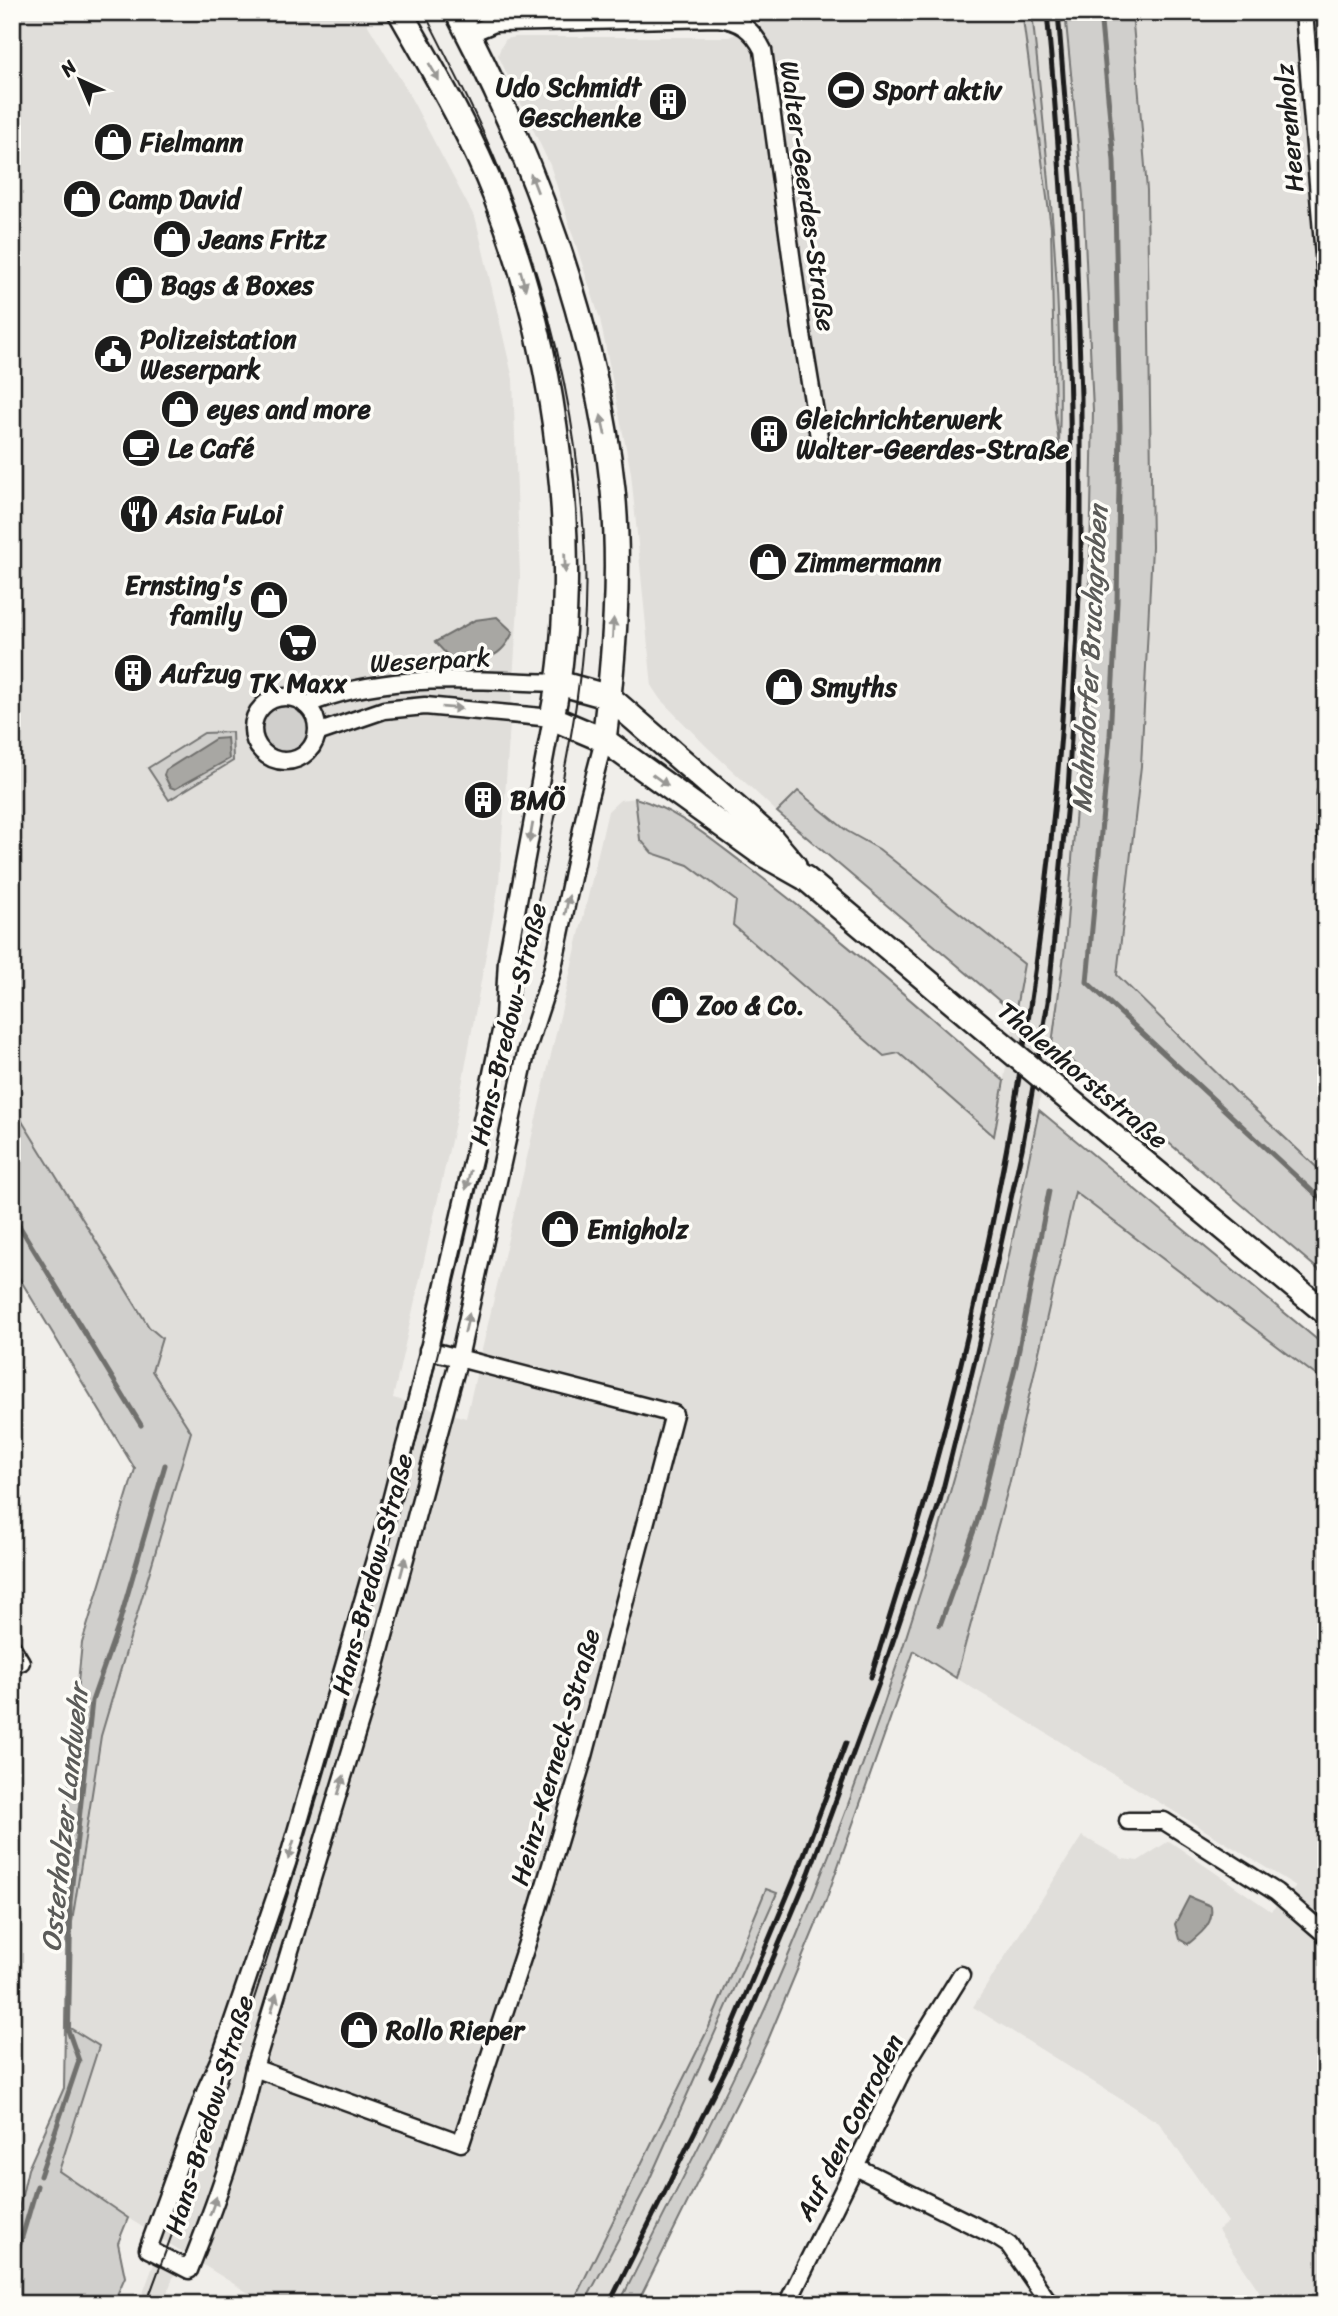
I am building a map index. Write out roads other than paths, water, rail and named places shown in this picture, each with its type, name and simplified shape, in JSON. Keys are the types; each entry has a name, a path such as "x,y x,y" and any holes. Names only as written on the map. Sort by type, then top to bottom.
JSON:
{"main road":[{"name":"Hans-Bredow-Straße","path":"400,12 469,136 496,197 543,355 562,495 566,576 559,683 552,718"},
{"name":"Hans-Bredow-Straße","path":"457,12 507,113 551,225 586,347 607,444 613,493 615,579 604,740"},
{"path":"559,683 609,697"},
{"name":"Thalenhorststraße","path":"609,697 771,838 805,878 1326,1314"},
{"name":"Thalenhorststraße","path":"552,718 604,740 759,852 805,878"}],"street":[{"name":"Heerenholz","path":"1304,12 1326,281"},
{"name":"Walter-Geerdes-Straße","path":"468,34 495,23 717,18 739,23 756,35 763,50 801,328 821,449"},
{"name":"Weserpark","path":"306,705 327,695 370,686 437,680 559,683"},
{"path":"283,697 306,705 315,717 317,733 308,752 293,761 284,762 267,756 256,742 254,724 262,707 283,697"},
{"name":"Weserpark","path":"317,733 384,710 425,706 552,718"},
{"name":"Hans-Bredow-Straße","path":"552,718 507,960 504,1017 428,1350 379,1546 287,1863 221,2056 206,2087 148,2249 189,2270 227,2167 247,2103 254,2068 368,1695 459,1358 527,1049 552,972 588,801 604,740"},
{"path":"1326,794 1326,834"},
{"name":"Heinz-Kerneck-Straße","path":"254,2068 461,2143 533,1925 584,1756 674,1414 428,1350"},
{"path":"12,1647 21,1662"},
{"path":"1128,1821 1164,1821 1276,1892 1326,1935"},
{"name":"Auf den Conroden","path":"786,2304 904,2067 961,1975"},
{"path":"856,2167 1009,2245 1050,2304"}],"waterway":[{"name":"Mahndorfer Bruchgraben","path":"1100,12 1114,161 1120,426 1117,602 1110,736 1087,982 1326,1204"},
{"path":"940,1625 977,1522 1016,1364 1049,1191"},
{"name":"Osterholzer Landwehr","path":"12,1214 141,1425"},
{"name":"Osterholzer Landwehr","path":"40,2176 79,2061 68,2030 70,1902 92,1701 118,1627 165,1465"},
{"name":"Osterholzer Landwehr","path":"12,2271 37,2186"}],"tram line":[{"path":"146,2304 203,2150 256,1994 352,1680 395,1521 436,1362 509,1041 564,771 581,665 585,594 582,509 577,459 560,362 534,267 501,174 424,12"},
{"path":"293,1908 314,1841"}],"railway":[{"path":"871,1677 928,1491 971,1319 1007,1144 1036,968 1047,879 1064,694 1070,499 1067,304 1047,12"},
{"path":"609,2304 729,2063 809,1873 879,1683 940,1501 976,1356 1022,1149 1048,1002 1068,792 1081,560 1081,397 1076,238 1058,12"},
{"path":"711,2077 799,1868 846,1743"}],"place":[{"name":"Sport aktiv","path":"846,90"},
{"name":"Udo Schmidt Geschenke","path":"668,102"},
{"name":"Fielmann","path":"113,142"},
{"name":"Camp David","path":"82,199"},
{"name":"Jeans Fritz","path":"172,239"},
{"name":"Bags & Boxes","path":"134,285"},
{"name":"Polizeistation Weserpark","path":"113,354"},
{"name":"eyes and more","path":"180,409"},
{"name":"Gleichrichterwerk Walter-Geerdes-Straße","path":"769,434"},
{"name":"Le Café","path":"141,448"},
{"name":"Asia FuLoi","path":"139,514"},
{"name":"Zimmermann","path":"768,562"},
{"name":"Ernsting's family","path":"269,600"},
{"name":"TK Maxx","path":"298,643"},
{"name":"Aufzug","path":"133,673"},
{"name":"Smyths","path":"784,687"},
{"name":"BMÖ","path":"483,800"},
{"name":"Zoo & Co.","path":"670,1005"},
{"name":"Emigholz","path":"560,1229"},
{"name":"Rollo Rieper","path":"359,2030"}]}
